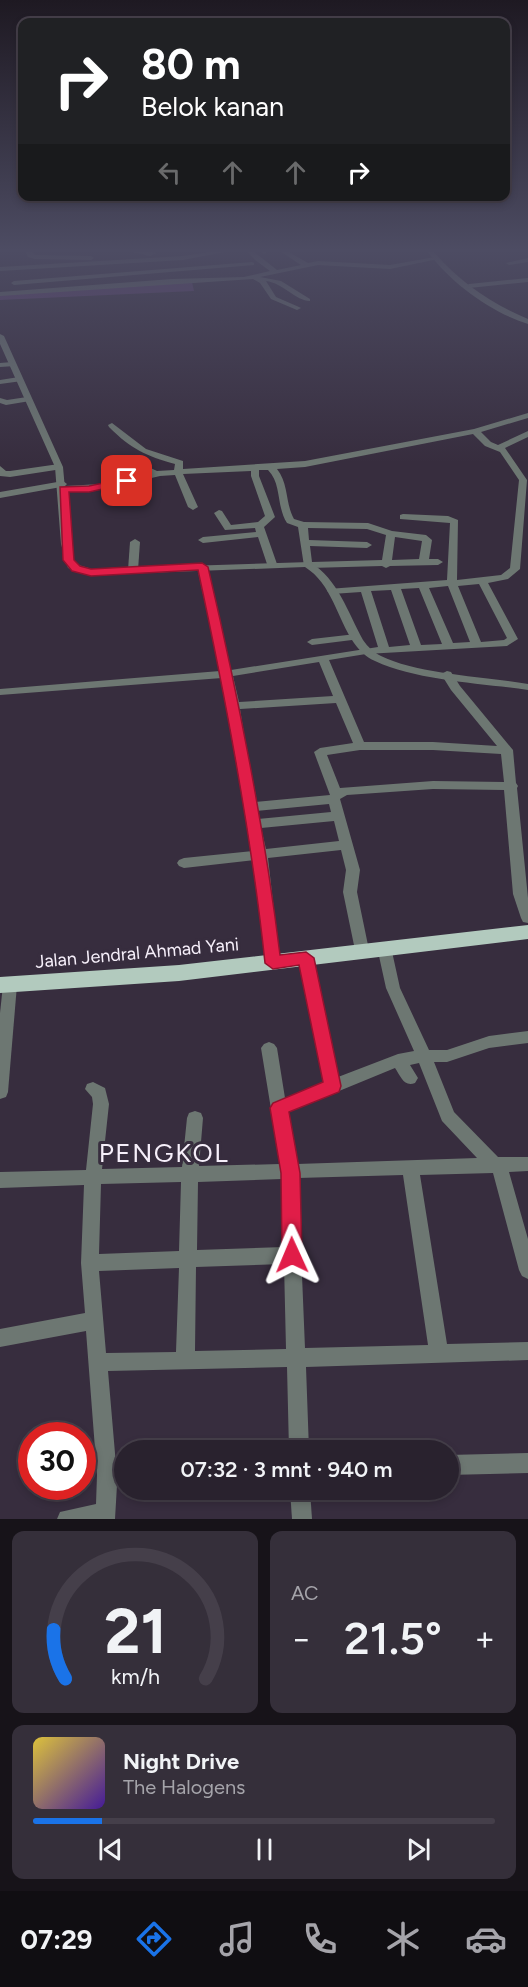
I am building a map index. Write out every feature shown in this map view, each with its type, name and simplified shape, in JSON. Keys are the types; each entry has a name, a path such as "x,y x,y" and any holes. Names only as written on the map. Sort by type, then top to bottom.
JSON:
{"highway":[{"name":"Jalan Jendral Ahmad Yani","path":"5,985 116,978 273,963 384,947 528,932"}],"street":[{"path":"0,336 59,467 63,484 67,552 71,566 91,572 272,564 386,565 438,562"},
{"path":"0,365 12,364"},
{"path":"0,382 19,379"},
{"path":"0,400 6,403 27,399"},
{"path":"22,473 63,484 95,488 178,471 305,464 475,431 528,415"},
{"path":"112,425 137,449 152,457 180,463 178,471 194,507"},
{"path":"332,591 482,581 511,574 515,569 518,552 524,486 514,464 503,450 488,444 475,431"},
{"path":"498,448 528,434"},
{"path":"125,459 155,474"},
{"path":"107,464 127,481"},
{"path":"0,469 3,474 59,467"},
{"path":"270,467 279,477 283,488 288,518 303,525 369,527 391,534 426,539 424,562"},
{"path":"203,540 260,529 270,517 255,476 255,468"},
{"path":"0,495 63,484"},
{"path":"219,513 228,528 260,529"},
{"path":"403,517 449,519 454,522 452,583 477,645"},
{"path":"303,525 309,565 320,573 332,591 366,651 390,664 528,687"},
{"path":"362,565 369,527"},
{"path":"260,529 272,564"},
{"path":"386,565 391,534"},
{"path":"133,570 135,542"},
{"path":"305,543 367,545"},
{"path":"202,567 234,706 249,807 261,855 273,963"},
{"path":"0,692 226,674 366,651 507,643 513,639 482,581"},
{"path":"423,585 449,647"},
{"path":"394,586 417,649"},
{"path":"365,588 385,651"},
{"path":"312,642 356,637"},
{"path":"322,659 360,746"},
{"path":"447,674 461,696 507,750 523,873 520,894 528,918"},
{"path":"234,706 339,699"},
{"path":"363,950 350,892 353,870 335,797 320,752 360,746 433,746 507,750"},
{"path":"249,807 335,797 345,791 433,786 512,786"},
{"path":"253,824 339,816"},
{"path":"184,863 347,845"},
{"path":"384,947 393,988 448,1116 497,1166 528,1270"},
{"path":"306,958 332,1086"},
{"path":"0,1092 5,985"},
{"path":"279,1108 398,1060 424,1056 447,1056 489,1042 528,1037"},
{"path":"269,1048 290,1173 298,1440"},
{"path":"398,1060 410,1078"},
{"path":"93,1089 99,1093 100,1104 93,1179 90,1263 99,1362 114,1462"},
{"path":"185,1361 190,1173 195,1118"},
{"path":"0,1180 93,1179 190,1173 290,1173 528,1164"},
{"path":"410,1167 439,1353"},
{"path":"90,1263 292,1255"},
{"path":"0,1338 94,1320"},
{"path":"99,1362 295,1359 528,1351"},
{"path":"459,1466 528,1463"},
{"path":"67,1519 105,1515 114,1482"},
{"path":"301,1500 302,1519"}],"district":[{"name":"PENGKOL","path":"164,1153"}],"route":[{"path":"127,481 89,489 64,489 67,552 71,566 81,571 91,572 202,567 234,706 249,807 261,855 273,963 306,958 332,1086 279,1108 290,1173 292,1255"}]}
